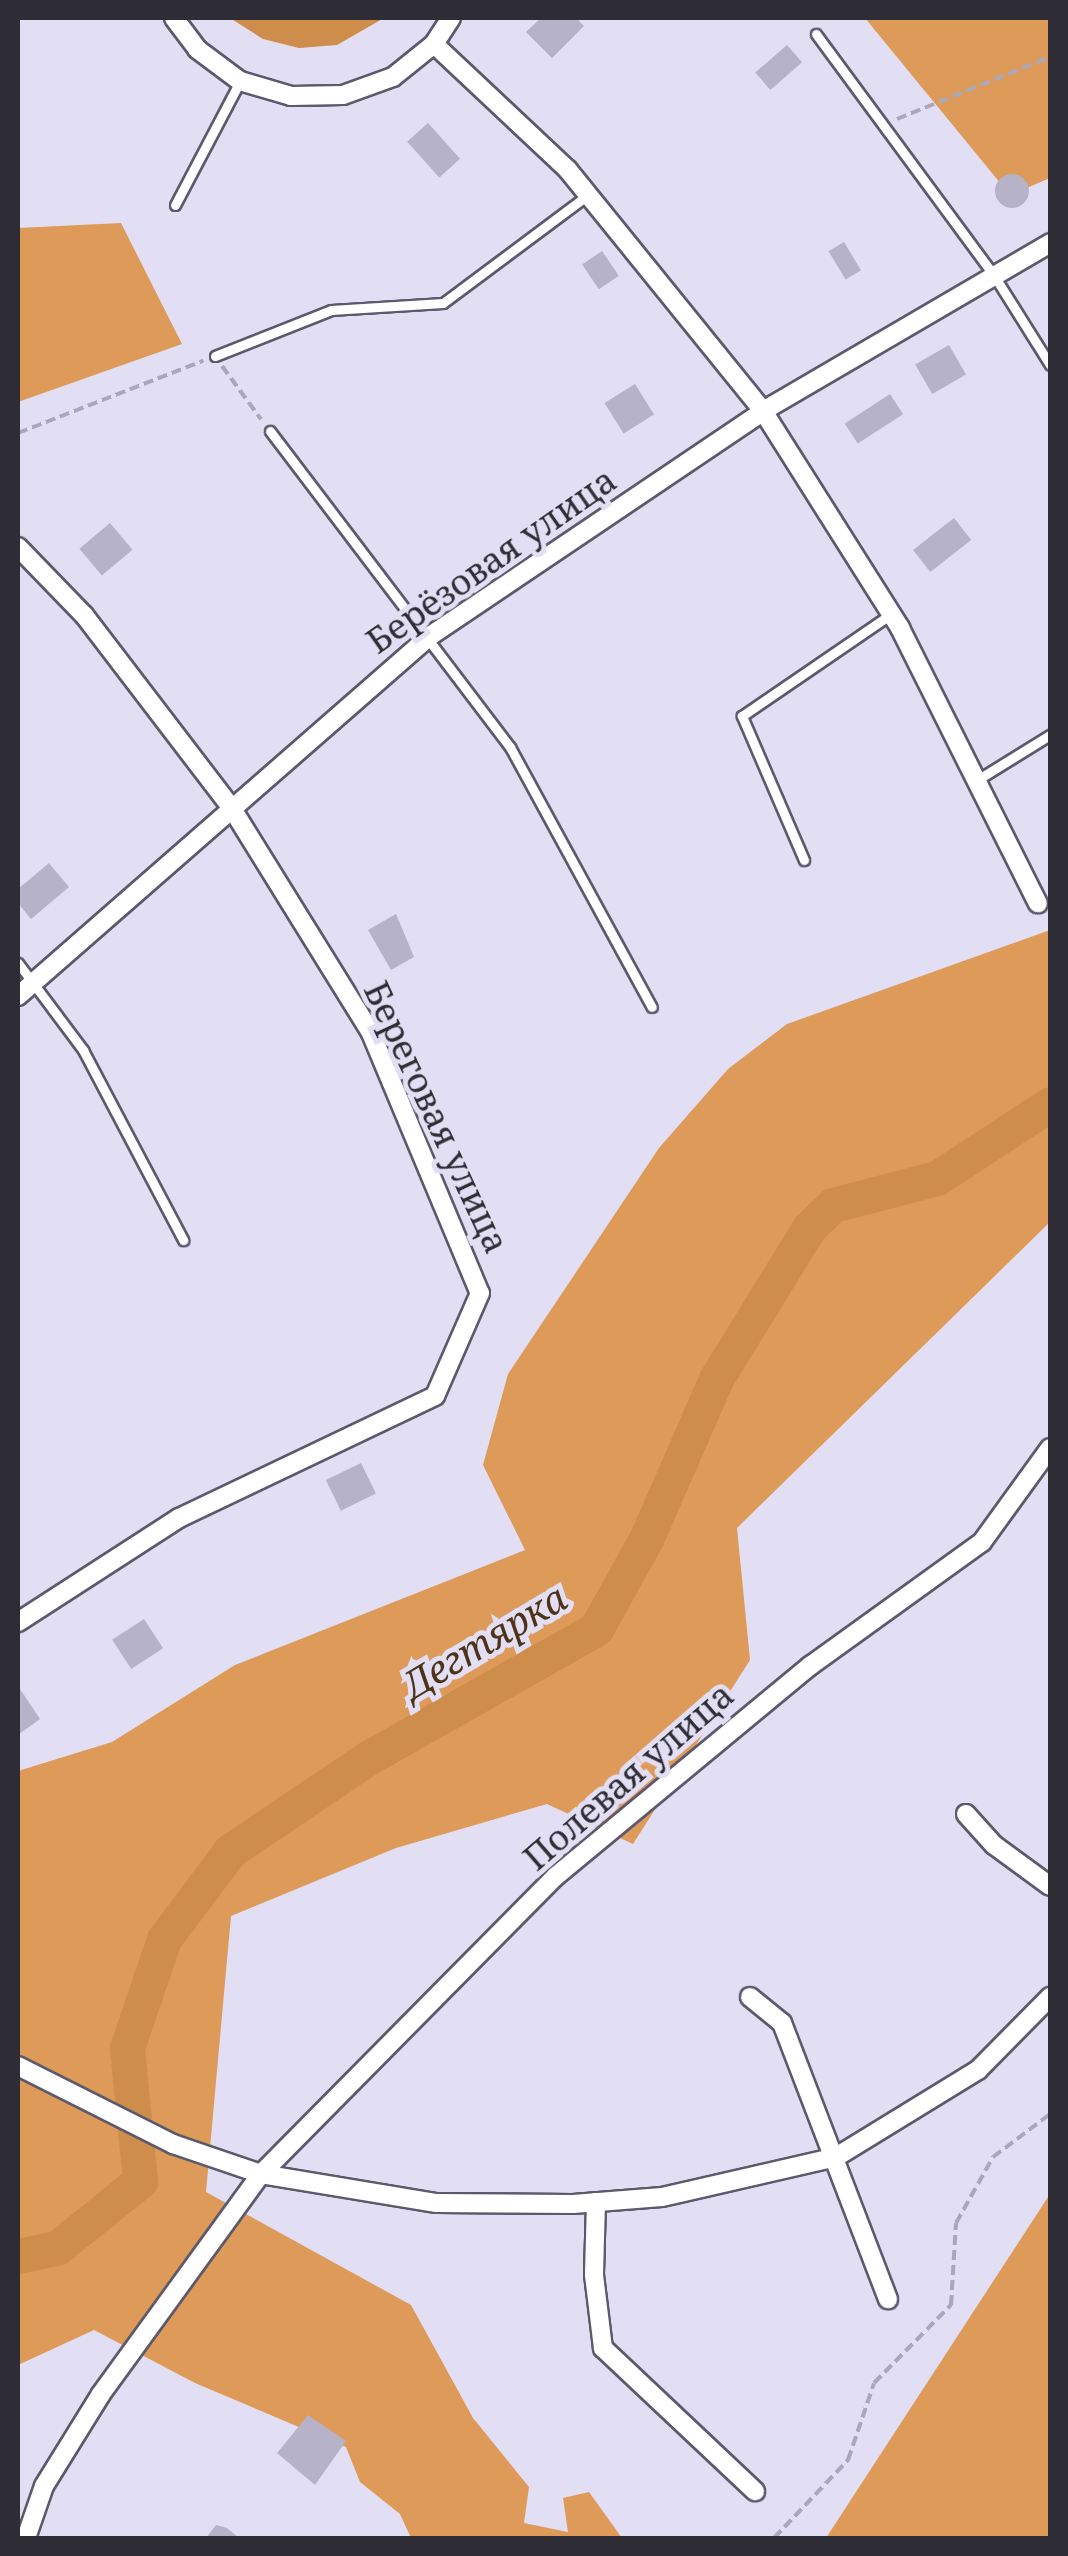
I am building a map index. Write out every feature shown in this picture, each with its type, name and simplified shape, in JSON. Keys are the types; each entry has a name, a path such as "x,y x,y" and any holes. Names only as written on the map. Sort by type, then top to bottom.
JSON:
{"street":[{"path":"174,18 197,50 240,80 290,96 343,95 393,77 434,44 451,18"},
{"path":"434,44 589,194 763,411 891,613 1038,902"},
{"name":"Берёзовая улица","path":"18,996 430,636 763,411 1050,243"},
{"name":"Береговая улица","path":"18,547 84,615 231,807 370,1033 480,1293 434,1396 179,1518 18,1622"},
{"name":"Полевая улица","path":"26,2538 44,2486 101,2394 261,2174 556,1876 810,1666 982,1542 1050,1448"},
{"path":"966,1814 994,1845 1050,1886"},
{"path":"750,1997 782,2023 888,2299"},
{"path":"18,2066 173,2144 261,2174 437,2203 596,2202 754,2180 836,2157 978,2070 1050,1997"},
{"path":"596,2202 594,2275 603,2348 755,2491"}],"lane":[{"path":"816,34 993,274 1050,365"},
{"path":"175,205 240,80"},
{"path":"214,356 330,310 443,304 589,194"},
{"path":"270,430 430,636 510,747 652,1007"},
{"path":"804,860 742,716 891,613"},
{"path":"977,780 1050,736"},
{"path":"18,963 84,1050 183,1240"}],"path":[{"path":"882,125 1050,57"},
{"path":"18,434 214,356 270,430"},
{"path":"774,2538 848,2460 874,2383 951,2305 956,2223 992,2157 1050,2114"}],"shaded area":[{"path":"230,18 384,18 337,45 299,48 263,39"},
{"path":"865,18 1050,18 1050,178 1010,195"},
{"path":"121,223 182,344 18,402 18,228"},
{"path":"1050,930 1050,1222 737,1528 750,1660 633,1844 547,1804 396,1848 231,1916 206,2192 411,2305 473,2418 529,2487 524,2523 568,2532 563,2498 589,2492 622,2538 411,2538 400,2514 360,2482 346,2447 195,2383 94,2330 18,2365 18,1771 112,1742 235,1665 525,1550 483,1465 508,1374 659,1148 728,1069 787,1024"},
{"path":"1050,2194 1050,2538 826,2538"}],"building":[{"path":"541,18 576,18 584,26 552,58 526,32"},
{"path":"787,45 802,62 770,90 755,73"},
{"path":"428,123 460,159 439,177 407,142"},
{"path":"1012,174 1024,179 1029,191 1024,203 1012,208 1000,203 995,191 1000,179"},
{"path":"844,242 861,270 846,280 829,251"},
{"path":"602,251 619,276 599,289 582,264"},
{"path":"949,345 966,374 932,394 915,365"},
{"path":"635,384 654,415 624,434 604,403"},
{"path":"890,394 903,414 858,444 845,423"},
{"path":"954,518 971,540 930,572 913,550"},
{"path":"110,523 132,550 102,576 79,549"},
{"path":"49,863 69,887 31,919 18,903 18,889"},
{"path":"396,914 414,957 391,970 368,930"},
{"path":"361,1463 376,1494 341,1511 326,1480"},
{"path":"144,1619 163,1648 131,1669 112,1640"},
{"path":"18,1686 40,1719 18,1735"},
{"path":"308,2415 346,2441 315,2485 277,2453"},
{"path":"216,2525 227,2528 239,2538 206,2538"}],"waterway":[{"name":"Дегтярка","path":"18,2256 57,2248 140,2181 127,2048 164,1939 230,1851 368,1758 596,1629 647,1537 716,1379 809,1228 833,1205 937,1178 1050,1104"}]}
